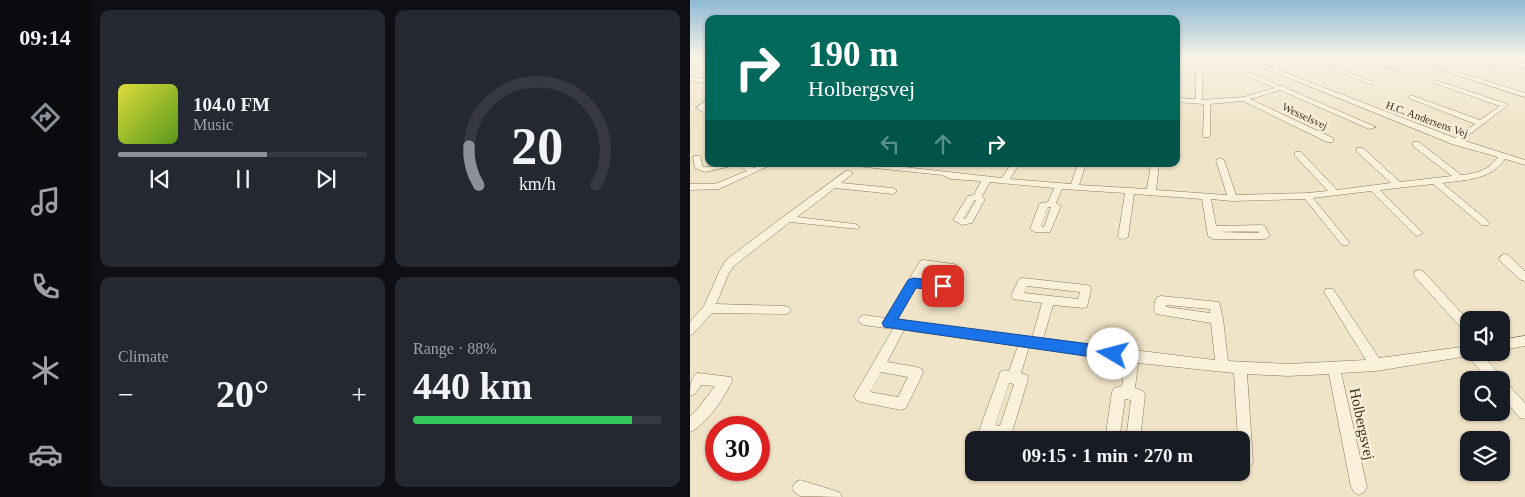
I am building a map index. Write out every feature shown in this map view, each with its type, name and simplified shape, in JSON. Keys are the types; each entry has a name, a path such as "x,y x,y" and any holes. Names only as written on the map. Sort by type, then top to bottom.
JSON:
{"street":[{"path":"1199,80 1199,102"},
{"name":"Wesselsvej","path":"1262,80 1372,127"},
{"name":"Wesselsvej","path":"1180,100 1207,102 1244,99 1281,88 1299,80"},
{"name":"H.C. Andersens Vej","path":"1299,80 1455,142 1525,163"},
{"path":"1364,80 1372,83"},
{"path":"1478,80 1525,95"},
{"path":"1436,82 1505,105 1455,142"},
{"path":"1411,97 1480,123"},
{"name":"Wesselsvej","path":"1244,99 1330,140"},
{"path":"1206,135 1207,102"},
{"path":"705,103 695,109 705,112"},
{"path":"1416,144 1459,178"},
{"path":"1360,150 1398,185"},
{"path":"1298,154 1335,193"},
{"path":"913,167 943,172 951,176 1130,192 1232,198 1308,196 1459,178 1488,172 1497,166 1502,157"},
{"path":"697,158 699,168 705,170 716,167"},
{"path":"1220,160 1232,198"},
{"path":"747,167 753,171"},
{"path":"690,187 716,187 762,167"},
{"path":"1006,181 1013,167"},
{"path":"1074,187 1081,167"},
{"path":"1151,193 1155,167"},
{"path":"690,330 709,308 730,263 849,173"},
{"path":"976,197 987,179"},
{"path":"1435,181 1485,223"},
{"path":"832,185 893,191"},
{"path":"1051,204 1059,186"},
{"path":"1373,188 1418,233"},
{"path":"1123,237 1130,192"},
{"path":"1308,196 1345,243"},
{"path":"1206,197 1213,236"},
{"path":"786,220 855,227"},
{"path":"1504,258 1525,277"},
{"path":"1419,274 1460,319"},
{"path":"1023,282 1086,289 1082,304 1049,300 1017,296 1023,282"},
{"path":"878,366 913,283"},
{"path":"1329,292 1376,365"},
{"path":"1014,378 1049,300"},
{"path":"709,308 785,310"},
{"path":"1217,319 1222,366"},
{"path":"864,320 1133,356 1240,368 1334,369 1460,353"},
{"path":"1510,344 1525,341"},
{"path":"1128,393 1133,356"},
{"path":"1478,361 1488,371"},
{"path":"1240,368 1244,431"},
{"name":"Holbergsvej","path":"1334,369 1359,487"},
{"path":"690,390 698,380 726,380 702,415 690,424"},
{"path":"1113,431 1119,392 1138,394 1134,431"},
{"path":"1510,396 1525,413"},
{"path":"800,488 834,497"}],"route":[{"path":"943,286 913,283 889,323 1113,354"}]}
